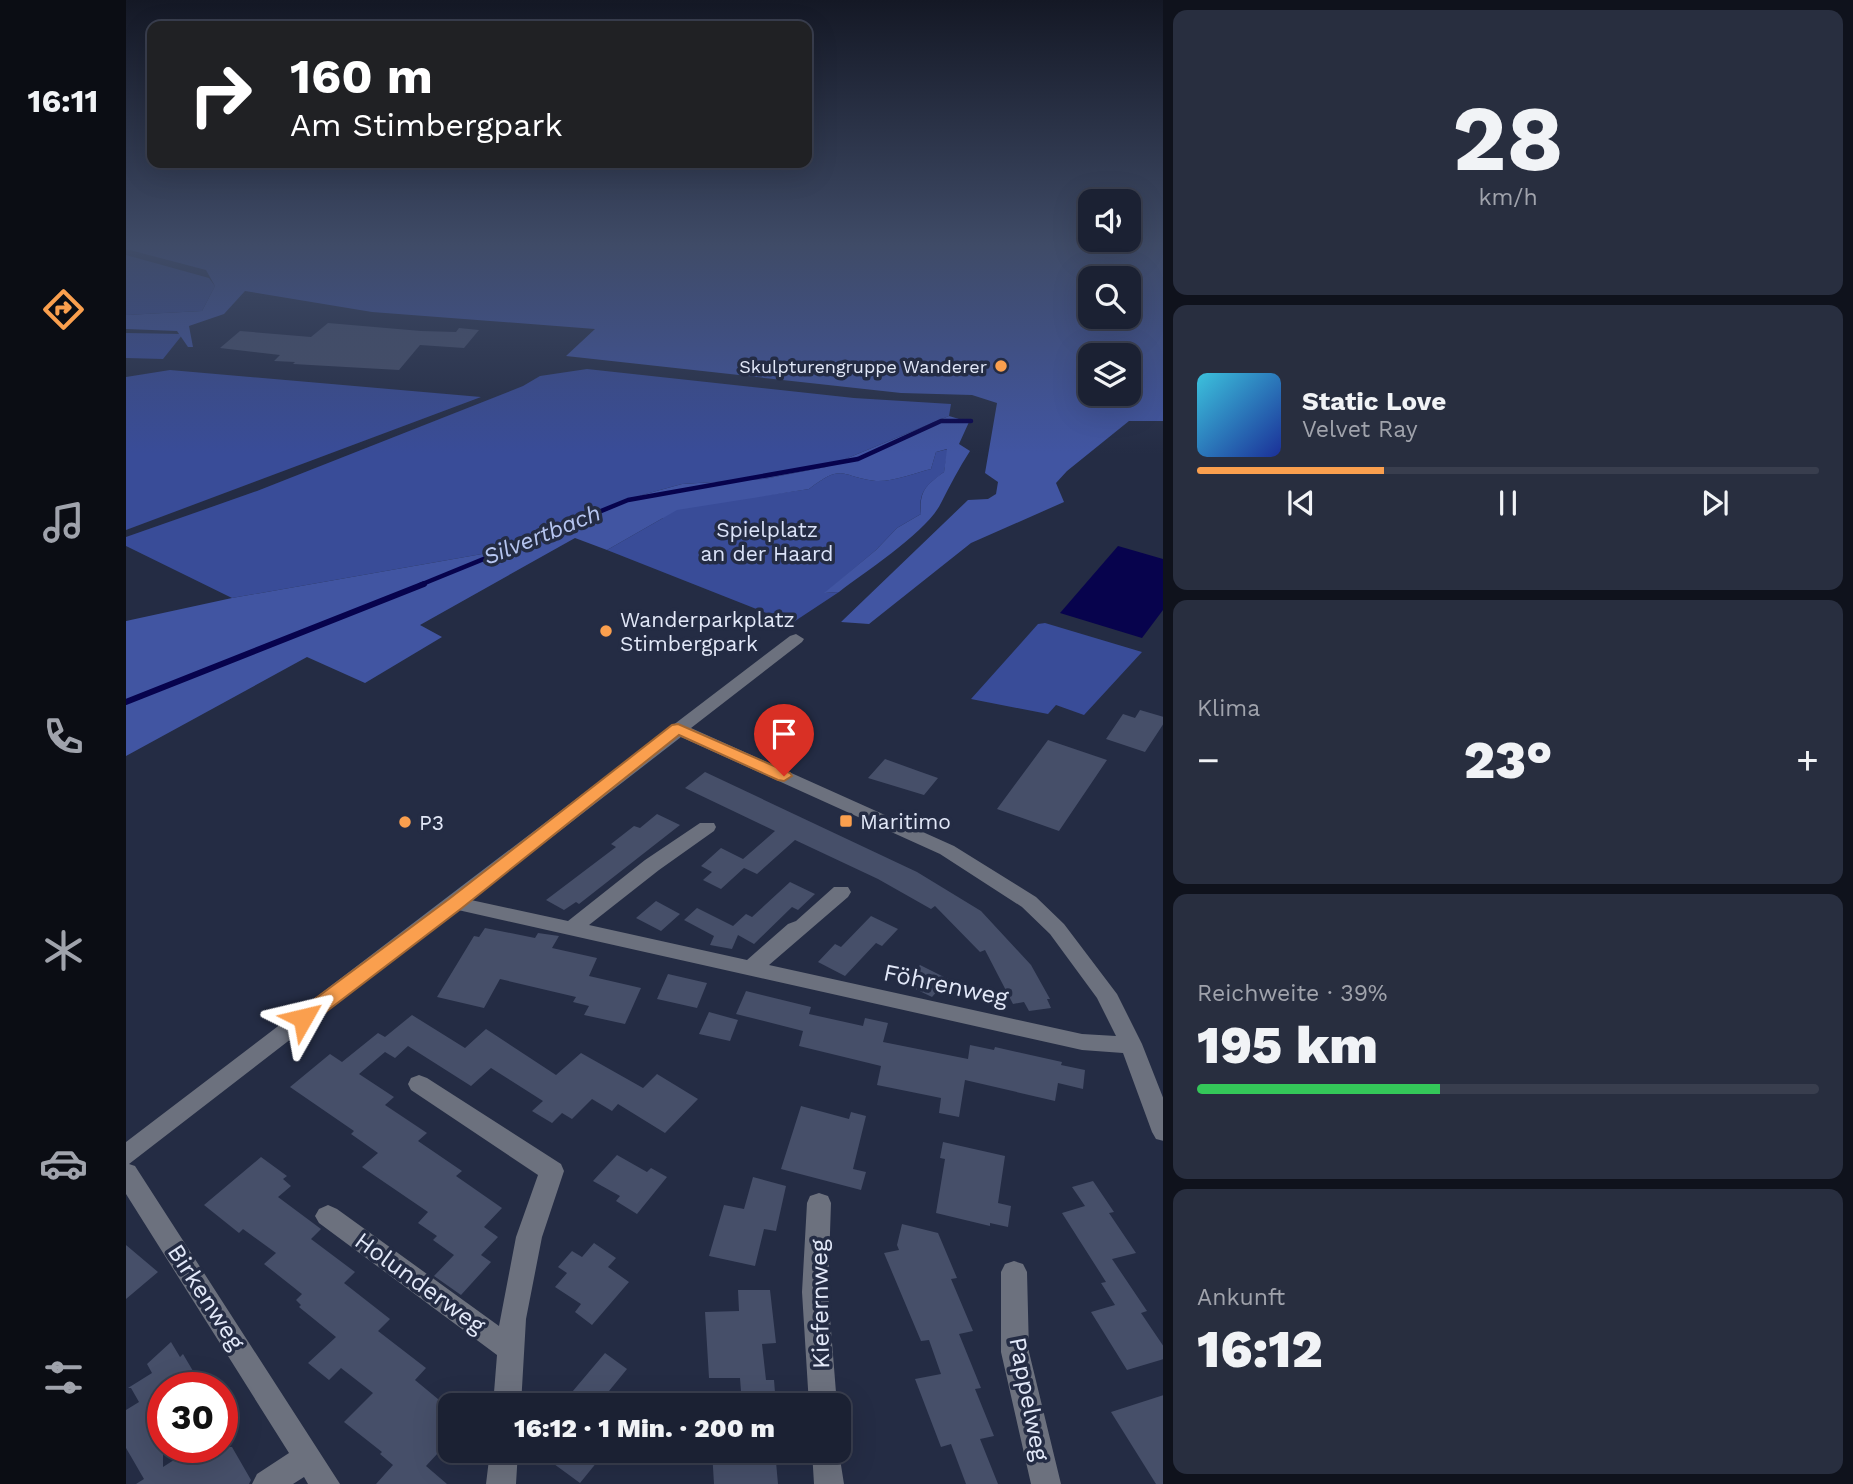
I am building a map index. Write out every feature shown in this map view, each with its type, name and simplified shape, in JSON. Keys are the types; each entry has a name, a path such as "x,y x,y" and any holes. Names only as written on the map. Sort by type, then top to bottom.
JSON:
{"street":[{"path":"126,1155 796,639"},
{"path":"678,729 947,850 1029,902 1064,937 1107,994 1131,1044 1163,1129"},
{"path":"570,930 652,865 707,827"},
{"path":"750,970 841,892"},
{"name":"Föhrenweg","path":"456,903 1082,1042 1131,1044"},
{"name":"Holunderweg","path":"419,1084 552,1171 528,1237 513,1319 508,1393"},
{"name":"Birkenweg","path":"126,1173 325,1484"},
{"name":"Kiefernweg","path":"819,1203 815,1292 822,1393"},
{"name":"Holunderweg","path":"328,1216 511,1350"},
{"name":"Pappelweg","path":"1014,1272 1015,1352 1046,1484"},
{"path":"267,1484 308,1457"},
{"path":"501,1484 503,1463"},
{"path":"827,1463 830,1484"}],"green space":[{"path":"126,333 183,334 163,359 126,358"},
{"path":"587,369 854,398 951,404 949,416 826,467 764,479 682,484 642,495 567,528 542,532 482,554 232,598 126,546 126,537 257,491 523,386 540,376"},
{"path":"170,370 481,397 126,530 126,377"},
{"name":"Spielplatz an der Haard","path":"948,449 944,472 928,485 922,494 921,514 897,528 876,550 825,593 839,592 792,623 607,550 663,518 656,511 809,489 829,476 842,473 876,481 896,479 931,469 936,452"},
{"path":"1045,623 1142,652 1084,715 1056,705 1048,714 971,699 1038,624"}],"shaded area":[{"path":"126,315 220,315 189,326 193,347 188,347 177,331 126,329"},
{"path":"415,315 1078,315 1078,329 1141,329 1141,315 1163,315 1163,421 1129,421 1056,483 1064,502 971,543 869,624 841,622 968,500 988,499 996,494 998,482 985,473 997,403 972,395 901,393 566,356 595,329"},
{"path":"949,416 969,422 959,444 970,451 941,503 910,538 839,592 824,593 876,550 897,528 921,514 923,494 928,485 944,472 947,449 936,452 931,469 896,479 876,481 842,473 829,476 809,489 677,510 607,550 575,538 420,625 442,637 365,683 307,657 126,756 126,621 232,598 482,554 542,532 567,528 642,495 682,484 764,479 826,467"},
{"path":"1118,546 1163,559 1163,610 1142,638 1060,613"}],"building":[{"path":"328,323 421,331 456,332 459,328 479,330 464,348 420,345 399,370 293,364 295,362 274,361 280,355 220,348 240,331 311,337"},
{"path":"1140,710 1163,717 1163,725 1145,752 1106,739 1123,714 1135,718"},
{"path":"1048,740 1107,760 1059,831 997,809"},
{"path":"885,759 938,778 924,795 868,778"},
{"path":"705,772 917,872 981,911 1031,965 1050,999 1047,999 1051,1008 1029,1011 1024,1002 1013,1004 985,950 980,952 935,906 931,909 878,879 795,840 757,874 744,868 721,889 703,880 712,872 701,866 721,848 743,859 775,831 685,788"},
{"path":"657,814 680,825 579,904 576,902 564,910 546,900 616,847 611,844 634,826 640,828"},
{"path":"790,882 815,894 798,910 792,907 754,944 738,935 732,949 710,945 714,936 684,920 697,908 733,926 746,914 752,917"},
{"path":"656,901 680,914 661,931 636,918"},
{"path":"871,916 898,929 882,946 876,943 845,976 818,962 835,944 841,947"},
{"path":"485,928 535,938 538,933 559,936 552,948 597,958 589,976 641,988 625,1024 584,1015 589,1006 573,1002 576,997 500,979 484,1008 437,997 474,936 479,937"},
{"path":"920,965 948,979 932,997 903,983"},
{"path":"668,974 707,983 697,1008 657,999"},
{"path":"746,991 811,1007 809,1014 863,1026 865,1018 888,1023 883,1042 968,1059 970,1045 994,1050 995,1047 1062,1062 1061,1065 1085,1070 1083,1089 1058,1083 1055,1101 965,1080 959,1117 939,1113 941,1098 877,1085 881,1066 799,1046 803,1031 736,1014"},
{"path":"709,1012 738,1020 730,1041 699,1034"},
{"path":"412,1015 465,1048 486,1029 556,1075 581,1053 643,1088 657,1074 698,1099 665,1133 618,1104 612,1111 592,1099 572,1119 562,1113 552,1123 532,1111 543,1101 491,1068 471,1086 408,1046 395,1058 385,1052 359,1074 394,1097 385,1105 427,1133 418,1141 462,1171 456,1176 502,1208 484,1227 498,1237 481,1255 491,1262 461,1295 434,1276 454,1255 433,1240 437,1236 418,1223 428,1212 362,1167 378,1153 351,1134 354,1131 290,1087 330,1054 342,1062 378,1033 385,1037"},
{"path":"801,1106 849,1119 851,1112 866,1116 853,1169 866,1172 861,1190 781,1169"},
{"path":"943,1142 1005,1156 998,1203 1011,1206 1008,1227 990,1223 990,1226 936,1213 945,1159 940,1158"},
{"path":"617,1155 647,1172 651,1168 667,1177 637,1214 616,1201 620,1196 593,1181"},
{"path":"261,1157 287,1176 283,1179 291,1186 278,1197 321,1229 311,1239 355,1272 344,1283 390,1319 378,1331 426,1368 415,1380 438,1399 438,1453 426,1466 447,1484 376,1484 393,1465 380,1454 382,1452 344,1422 373,1393 341,1368 329,1380 308,1363 336,1337 299,1307 301,1305 296,1300 302,1294 264,1264 276,1253 243,1229 239,1233 204,1205"},
{"path":"753,1177 786,1186 776,1231 764,1229 755,1266 709,1256 724,1205 744,1209"},
{"path":"1093,1181 1114,1212 1109,1213 1136,1253 1112,1259 1147,1311 1141,1313 1163,1346 1163,1359 1127,1370 1091,1312 1115,1305 1101,1283 1106,1282 1062,1213 1085,1206 1072,1187"},
{"path":"902,1224 938,1233 957,1278 951,1279 973,1331 959,1334 981,1388 975,1389 994,1436 980,1439 998,1484 966,1484 951,1444 941,1447 915,1379 941,1374 929,1340 921,1341 884,1253 899,1250 897,1245"},
{"path":"594,1243 616,1258 608,1267 629,1282 592,1325 575,1312 581,1304 555,1287 567,1273 558,1267 572,1251 582,1257"},
{"path":"126,1245 158,1272 126,1299"},
{"path":"738,1290 770,1290 776,1343 762,1344 766,1380 774,1380 775,1393 741,1393 740,1378 709,1378 705,1312 739,1311"},
{"path":"171,1342 180,1357 183,1354 194,1372 151,1372 147,1364"},
{"path":"605,1353 627,1369 609,1391 612,1393 571,1393"},
{"path":"147,1376 147,1463 163,1463 163,1467 169,1463 238,1463 238,1457 251,1480 249,1484 136,1484 144,1479 126,1448 126,1410 139,1402 131,1388 128,1388"},
{"path":"1163,1395 1163,1484 1156,1484 1111,1412"},
{"path":"555,1463 596,1463 580,1483"},
{"path":"713,1463 776,1463 778,1484 714,1484"}],"waterway":[{"name":"Silvertbach","path":"420,585 628,500 858,459 941,421 971,421"},
{"name":"Silvertbach","path":"126,702 424,584"}],"place":[{"name":"Skulpturengruppe Wanderer","path":"1001,366"},
{"name":"Wanderparkplatz Stimbergpark","path":"606,631"},
{"name":"Maritimo","path":"846,821"},
{"name":"P3","path":"405,822"}],"route":[{"path":"303,1018 456,903 678,729 784,776"}]}
